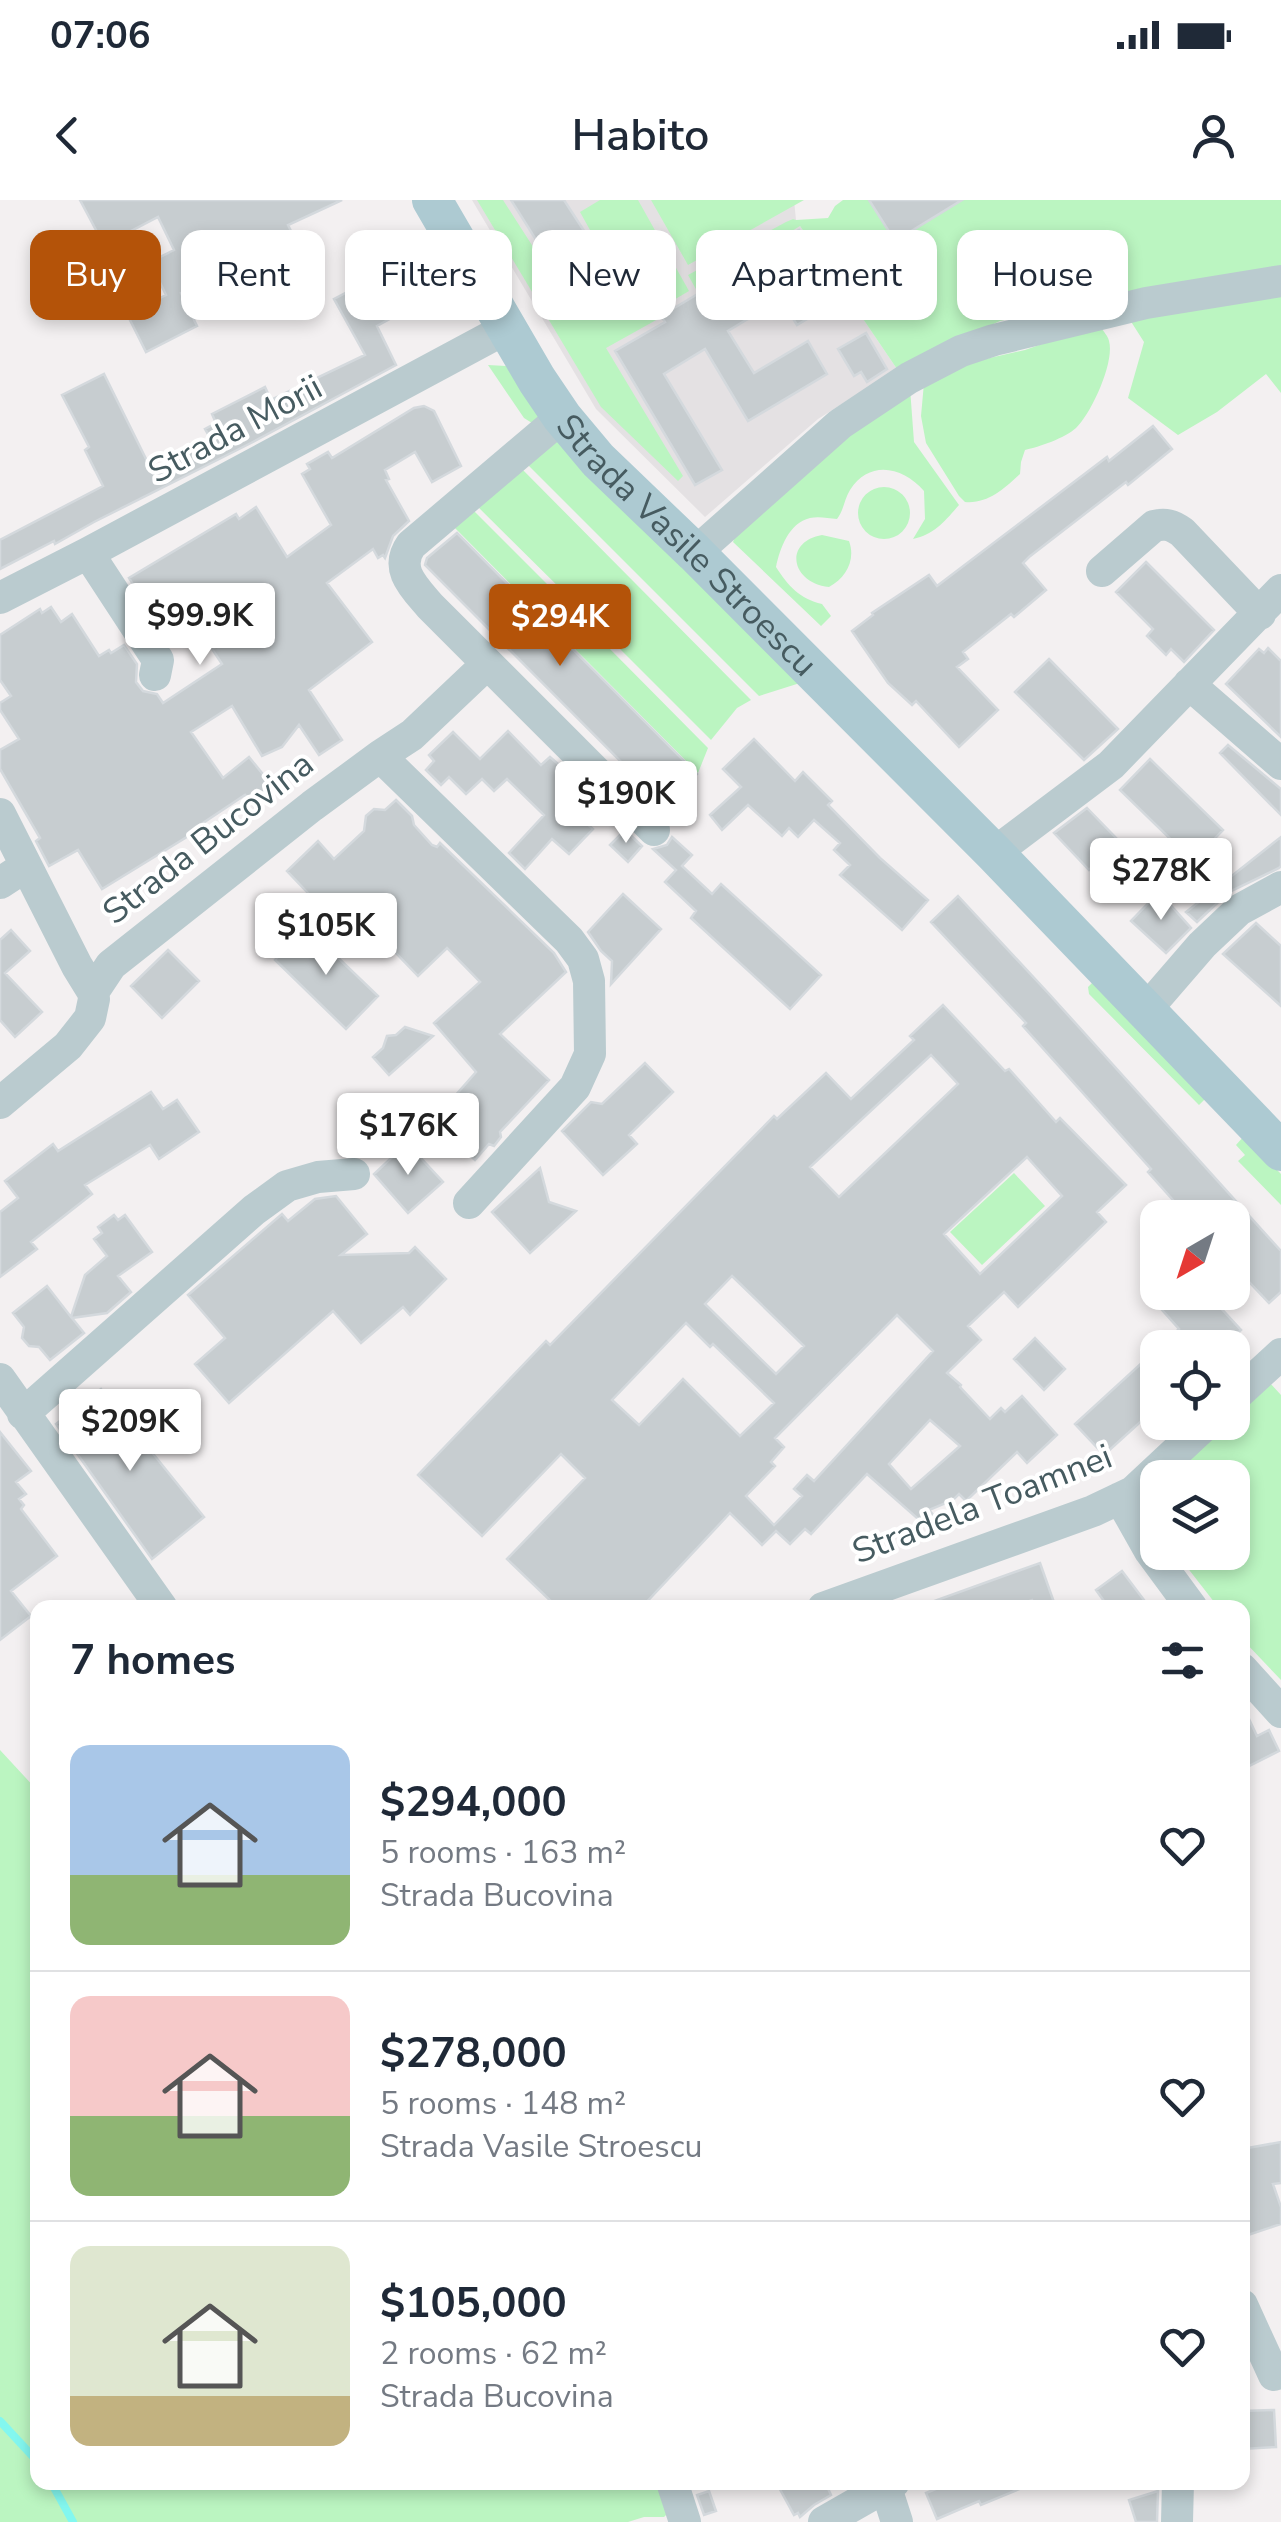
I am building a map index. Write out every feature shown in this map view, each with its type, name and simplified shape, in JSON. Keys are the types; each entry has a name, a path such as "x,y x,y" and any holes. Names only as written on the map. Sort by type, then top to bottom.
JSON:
{"main road":[{"name":"Strada Vasile Stroescu","path":"432,200 537,380 598,460 994,853 1281,1151"}],"street":[{"path":"695,553 840,424 909,378 961,351 1146,302 1281,281"},
{"name":"Strada Morii","path":"0,598 507,328"},
{"path":"562,417 410,545 402,566 417,590 487,664 654,830"},
{"path":"994,853 1111,765 1274,600 1182,532 1162,524 1154,526 1102,571"},
{"path":"88,553 158,660 155,675"},
{"name":"Strada Bucovina","path":"93,992 111,965 312,806 412,736 487,664"},
{"path":"1189,684 1281,764"},
{"path":"380,756 569,940 583,959 590,982 590,1054 575,1087 469,1203"},
{"name":"Strada Bucovina","path":"0,814 13,875 77,966 94,1000 90,1018 75,1038 0,1103"},
{"path":"1145,1011 1202,944 1239,910 1274,901"},
{"path":"23,1414 254,1210 287,1186 318,1176 354,1174"},
{"path":"1250,1382 1281,1354"},
{"path":"0,1379 156,1600"},
{"name":"Stradela Toamnei","path":"845,1600 1093,1511 1133,1492 1189,1440"},
{"path":"1120,1498 1150,1551 1186,1600"},
{"path":"1250,1678 1281,1712"},
{"path":"1250,2330 1266,2377"},
{"path":"675,2490 685,2522"},
{"path":"824,2522 881,2490"},
{"path":"891,2490 897,2522"},
{"path":"1177,2522 1178,2490"}],"shaded area":[{"path":"472,200 794,200 796,220 803,230 696,230 696,320 864,320 897,369 818,419 705,517 596,409 543,320 676,320 676,230 532,230 532,301 512,267 512,230 490,230"}],"green space":[{"path":"477,200 503,200 532,245 532,292 512,258 512,230 495,230"},
{"path":"600,200 638,200 655,230 590,230 580,212"},
{"path":"651,200 804,200 750,230 696,230 696,261 688,265 676,244 676,230 668,230"},
{"path":"843,200 1281,200 1281,393 1266,374 1217,412 1178,435 1128,398 1144,342 1128,315 1128,230 957,230 957,320 1005,320 897,369 864,320 937,320 937,230 803,230 800,226 794,230 772,230 793,219 828,218"},
{"path":"676,268 689,291 676,299"},
{"path":"696,271 696,289 688,275"},
{"path":"549,320 656,320 606,348 683,476 678,481 601,407"},
{"path":"1090,327 1102,329 1110,350 1095,400 1082,421 1065,435 1025,450 1020,474 1002,490 981,501 965,502 926,443 921,416 924,383 959,365 1025,350"},
{"path":"488,365 506,366 540,417 532,423 524,418"},
{"path":"910,388 914,442 959,505 934,530 913,539 925,519 924,491 906,476 877,470 858,480 837,519 813,517 796,525 783,544 776,567 795,591 822,604 831,616 821,626 733,542 742,521"},
{"path":"563,440 800,683 759,696 524,461 541,445"},
{"path":"519,466 751,700 737,708 711,740 610,639 613,624 608,612 597,606 581,609 473,502"},
{"path":"884,487 903,494 910,513 903,532 884,539 865,532 858,513 865,494"},
{"path":"469,506 577,614 575,629 580,640 590,646 605,644 708,748 698,773 450,523"},
{"path":"822,535 849,541 851,548 848,568 829,587 806,578 797,562 801,546"},
{"path":"1094,981 1206,1098 1199,1105 1089,994 1088,987"},
{"path":"1244,1136 1281,1174 1281,1205 1238,1161 1245,1155 1236,1145"},
{"path":"1014,1173 1045,1206 982,1265 950,1232"},
{"path":"1270,1383 1281,1395 1281,1680 1250,1647 1250,1600 1213,1600 1189,1570 1250,1570 1250,1460 1187,1460 1208,1440 1250,1440 1250,1401"},
{"path":"0,1750 30,1782 30,2490 667,2490 671,2510 664,2517 628,2522 0,2522"}],"building":[{"path":"80,200 342,200 288,225 290,230 181,230 181,320 194,320 197,326 146,352 130,320 161,320 161,297 166,295 161,285 161,256 174,250 158,217 133,230 96,230"},
{"path":"511,200 564,200 583,230 532,230 532,233"},
{"path":"869,200 962,200 913,230 888,230"},
{"path":"345,293 345,319 334,299"},
{"path":"696,295 696,320 746,320 728,331 754,373 808,341 827,374 748,421 705,349 664,374 722,470 695,485 615,351 664,320 676,320 676,307"},
{"path":"346,320 388,320 377,326 396,365 0,569 0,540 103,486 85,450 89,447 62,395 104,374 152,471 212,441 205,429 216,423 212,414 265,387 271,400 365,355"},
{"path":"866,333 887,369 867,382 861,372 854,376 838,349"},
{"path":"424,406 434,411 461,466 432,482 415,452 385,470 389,479 386,480 409,521 393,536 385,558 378,558 373,549 327,583 372,642 309,690 342,740 319,755 299,725 282,747 262,756 232,706 191,732 223,778 249,757 275,789 254,806 245,795 190,835 102,889 78,850 49,866 36,841 40,838 0,769 0,750 19,739 0,710 0,703 11,696 0,680 0,635 40,609 42,613 51,607 61,622 72,614 99,656 124,645 137,664 136,682 143,691 157,694 163,703 222,664 212,649 222,643 202,614 176,627 162,598 147,607 129,578 236,514 239,519 256,507 287,557 331,525 302,474 310,469 307,464 328,452 332,458 414,408"},
{"path":"1153,426 1172,449 1029,557 1023,563 1046,590 963,652 968,659 957,667 998,710 959,747 916,701 912,705 888,683 852,631 929,575 937,586"},
{"path":"457,533 697,774 665,806 425,565 427,558"},
{"path":"1146,562 1214,630 1184,662 1171,649 1166,655 1147,636 1153,629 1116,592"},
{"path":"1268,648 1281,661 1281,737 1226,684 1259,649 1264,653"},
{"path":"1049,659 1118,729 1084,760 1015,692"},
{"path":"508,731 541,765 550,757 572,776 569,778 587,797 573,811 593,829 569,854 552,839 525,869 509,853 544,815 507,779 494,791 482,779 466,794 449,777 441,785 426,770 434,761 429,755 453,732 480,759"},
{"path":"754,739 795,781 803,772 832,801 828,805 928,900 902,930 840,875 850,865 834,850 840,843 814,820 798,837 789,828 782,836 748,805 722,830 710,815 741,787 723,769"},
{"path":"1228,745 1281,789 1281,815 1220,753"},
{"path":"1150,759 1223,830 1193,861 1120,790"},
{"path":"396,800 432,845 437,847 440,843 554,953 566,972 500,1034 549,1080 500,1132 494,1146 489,1144 475,1160 432,1122 476,1072 434,1023 480,982 447,948 418,976 343,898 327,913 287,871 318,841 334,859 364,831 366,816 374,809 385,810"},
{"path":"1087,808 1119,841 1089,870 1054,833"},
{"path":"625,830 642,846 628,862 610,845"},
{"path":"672,837 692,855 682,866 712,894 721,884 821,975 790,1009 691,918 696,911 665,882 676,870 653,849 667,845"},
{"path":"1281,837 1279,868 1229,892 1197,922 1186,912"},
{"path":"1159,892 1191,928 1166,953 1131,921"},
{"path":"623,894 661,929 611,984 612,961 588,932"},
{"path":"958,896 1235,1200 1173,1200 1148,1172 1151,1169 1023,1026 1026,1023 931,922"},
{"path":"1256,923 1281,946 1281,1006 1223,954"},
{"path":"306,927 378,996 346,1029 275,960"},
{"path":"11,930 30,951 5,973 42,1012 15,1037 0,1020 0,940"},
{"path":"168,950 199,981 162,1018 131,986"},
{"path":"943,1005 1005,1071 1009,1069 1056,1122 1060,1118 1126,1185 1097,1212 1106,1222 1018,1307 1004,1292 968,1326 981,1340 947,1373 990,1419 1001,1408 1005,1412 1022,1396 1057,1435 1027,1463 1017,1452 966,1501 959,1494 929,1510 941,1524 933,1532 867,1474 811,1534 805,1529 790,1544 776,1531 762,1545 730,1513 648,1600 550,1600 507,1559 585,1478 561,1454 482,1536 418,1475 546,1341 550,1345 774,1116 777,1119 826,1073 851,1099 914,1040 910,1036","holes":["931,1055 958,1084 839,1197 810,1167","1027,1157 1062,1196 980,1274 944,1234","732,1276 804,1346 776,1374 705,1304","897,1315 933,1351 814,1481 807,1475 794,1489 802,1496 774,1525 746,1496 775,1466 771,1462 784,1447 775,1438","686,1323 774,1403 740,1436 683,1379 639,1425 612,1400","930,1420 960,1446 911,1489 889,1464"]},
{"path":"405,1027 433,1036 389,1075 373,1057 383,1048 387,1036 396,1035"},
{"path":"645,1063 673,1092 629,1135 637,1144 603,1175 562,1131 591,1102 602,1104"},
{"path":"151,1092 163,1109 177,1100 199,1132 159,1159 150,1145 85,1185 92,1194 31,1242 37,1249 0,1277 0,1212 18,1198 5,1181 53,1144 58,1151"},
{"path":"407,1143 443,1182 408,1213 374,1174"},
{"path":"540,1168 549,1202 576,1211 530,1253 492,1212"},
{"path":"336,1196 367,1234 341,1255 409,1253 415,1247 446,1279 410,1315 403,1307 361,1343 333,1311 229,1403 195,1364 225,1338 188,1295 282,1214 288,1221 315,1199"},
{"path":"114,1215 118,1220 125,1215 152,1252 118,1276 131,1292 107,1313 72,1318 84,1333 50,1360 39,1347 29,1346 22,1338 24,1327 13,1313 47,1286 71,1317 85,1275 107,1256 94,1239 102,1233 98,1227"},
{"path":"1250,1217 1281,1251 1281,1292 1269,1303 1250,1283"},
{"path":"1162,1310 1223,1310 1241,1330 1178,1330"},
{"path":"1035,1338 1065,1369 1044,1390 1014,1359"},
{"path":"1140,1364 1140,1422 1104,1455 1075,1424"},
{"path":"101,1389 204,1517 152,1559 56,1424"},
{"path":"0,1432 31,1471 16,1482 26,1494 19,1499 24,1505 21,1509 57,1556 11,1591 30,1617 0,1640"},
{"path":"1040,1563 1053,1600 1032,1600 937,1600"},
{"path":"1122,1571 1144,1600 1103,1600 1096,1590"},
{"path":"1250,1721 1257,1736 1269,1730 1279,1751 1250,1766"},
{"path":"1281,2142 1281,2183 1273,2184 1281,2207 1281,2224 1250,2234 1250,2148"},
{"path":"1274,2410 1276,2447 1250,2449 1250,2411"},
{"path":"780,2490 829,2490 831,2495 800,2517 798,2513 794,2515"},
{"path":"933,2490 1017,2490 937,2519 926,2493"},
{"path":"709,2491 716,2511 704,2515 697,2495"},
{"path":"1158,2491 1157,2522 1136,2522 1129,2500"}],"waterway":[{"path":"0,2421 30,2453"},
{"path":"55,2490 73,2522"}]}
